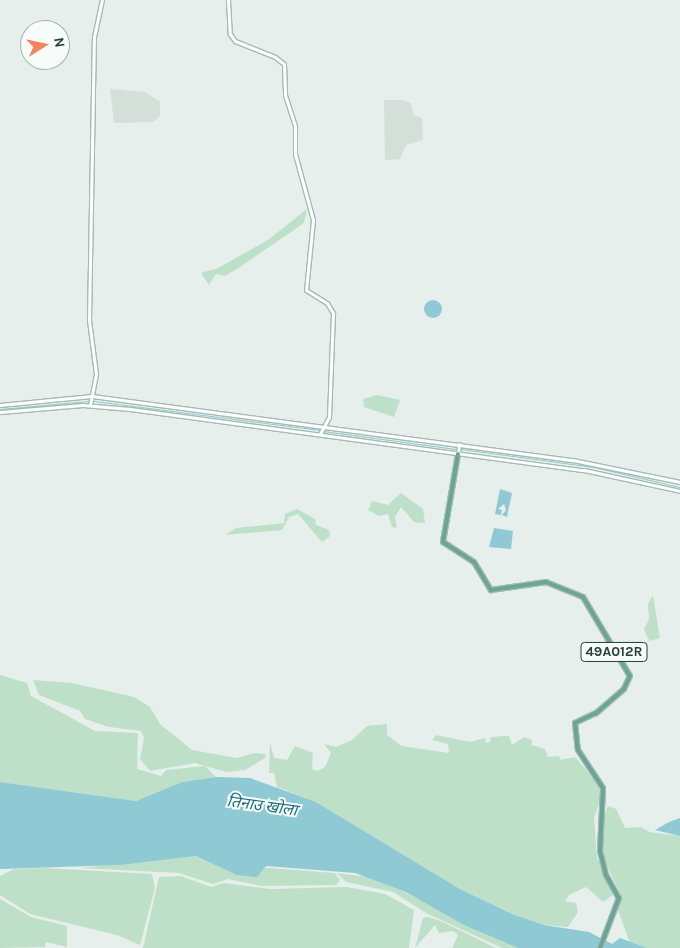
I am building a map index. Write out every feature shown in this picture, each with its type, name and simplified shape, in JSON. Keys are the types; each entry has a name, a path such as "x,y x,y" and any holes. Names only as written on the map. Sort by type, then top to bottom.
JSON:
{"main road":[{"path":"90,405 96,365 89,320 94,37 102,0"},
{"path":"228,0 230,34 235,41 275,57 284,64 285,95 295,126 295,154 313,220 306,290 327,303 333,313 329,416 322,426 320,434"},
{"path":"0,405 92,396 608,465 680,482"},
{"path":"0,412 90,405 590,471 680,491"},
{"path":"458,454 460,444"},
{"name":"49A012R","path":"458,454 443,542 474,562 491,590 546,582 583,597 630,676 624,689 596,713 575,723 578,750 603,788 600,852 606,875 619,898 611,924 600,948"}],"shaded area":[{"path":"110,89 145,92 160,102 160,115 154,122 114,123"},
{"path":"384,100 404,100 411,103 413,115 422,118 423,140 406,145 400,159 385,160"}],"green space":[{"path":"307,209 304,223 225,276 216,274 209,285 201,273 218,268 268,240"},
{"path":"377,395 400,400 394,417 364,407 363,399"},
{"path":"401,493 423,509 425,523 414,522 401,507 395,517 397,528 392,527 388,514 379,516 368,510 372,501 388,505"},
{"path":"297,509 315,519 316,525 329,530 330,536 322,542 298,514 289,517 282,530 225,535 236,528 284,523 285,514"},
{"path":"653,595 660,638 649,641 644,629 649,619 648,604"},
{"path":"0,675 27,683 31,696 95,731 138,733 137,769 161,776 166,770 205,766 216,777 182,782 136,801 0,782"},
{"path":"33,680 72,683 134,697 150,707 160,724 192,750 237,758 254,753 266,754 265,758 245,770 226,772 195,763 150,771 140,759 144,738 141,731 109,727 85,719 80,711 39,695"},
{"path":"387,724 387,735 402,746 449,753 448,744 432,740 436,735 470,742 485,738 486,743 490,742 491,737 509,736 512,745 524,737 532,740 532,745 545,749 548,757 559,756 560,760 575,757 599,785 599,805 594,817 597,858 616,893 603,902 586,887 569,895 565,901 576,903 578,912 568,927 544,925 512,914 460,889 316,802 277,787 274,773 269,773 270,743 274,758 287,760 295,746 313,753 312,769 317,771 325,767 331,753 324,744 336,747 352,740 367,726"},
{"path":"608,806 616,809 625,828 641,827 649,832 680,836 680,948 647,948 630,943 618,910 621,895 603,858 599,826"},
{"path":"196,856 217,864 335,873 340,880 336,885 261,886 228,879 213,884 179,873 80,868"},
{"path":"45,868 152,874 155,888 140,945 117,935 30,914 0,895 0,876 14,869"},
{"path":"337,873 376,878 518,948 502,948 426,913 393,892 346,882"},
{"path":"181,876 211,887 223,883 271,889 347,887 385,894 414,910 409,948 143,948 159,877"},
{"path":"0,899 31,917 67,926 67,947 46,942 45,947 0,948"},
{"path":"428,917 441,921 496,948 452,948 458,935 453,931 439,933 435,925 415,948 423,918"}],"water":[{"path":"429,300 437,300 442,305 440,316 429,318 424,313 424,305"},
{"path":"500,489 512,493 507,517 502,515 506,510 504,504 498,509 502,510 501,515 495,514"},
{"path":"494,528 513,531 511,549 489,547"},
{"name":"तिनाउ खोला","path":"216,777 250,778 316,802 460,889 512,914 544,925 589,932 612,944 620,938 647,948 518,948 464,925 406,892 355,873 266,866 257,877 237,875 196,856 119,865 0,869 0,782 136,801 182,782"},
{"path":"680,818 680,836 655,830 669,822"}],"waterway":[{"path":"0,409 89,401"},
{"path":"94,401 320,430"},
{"path":"323,431 456,449"},
{"path":"461,449 594,467 680,487"}]}
